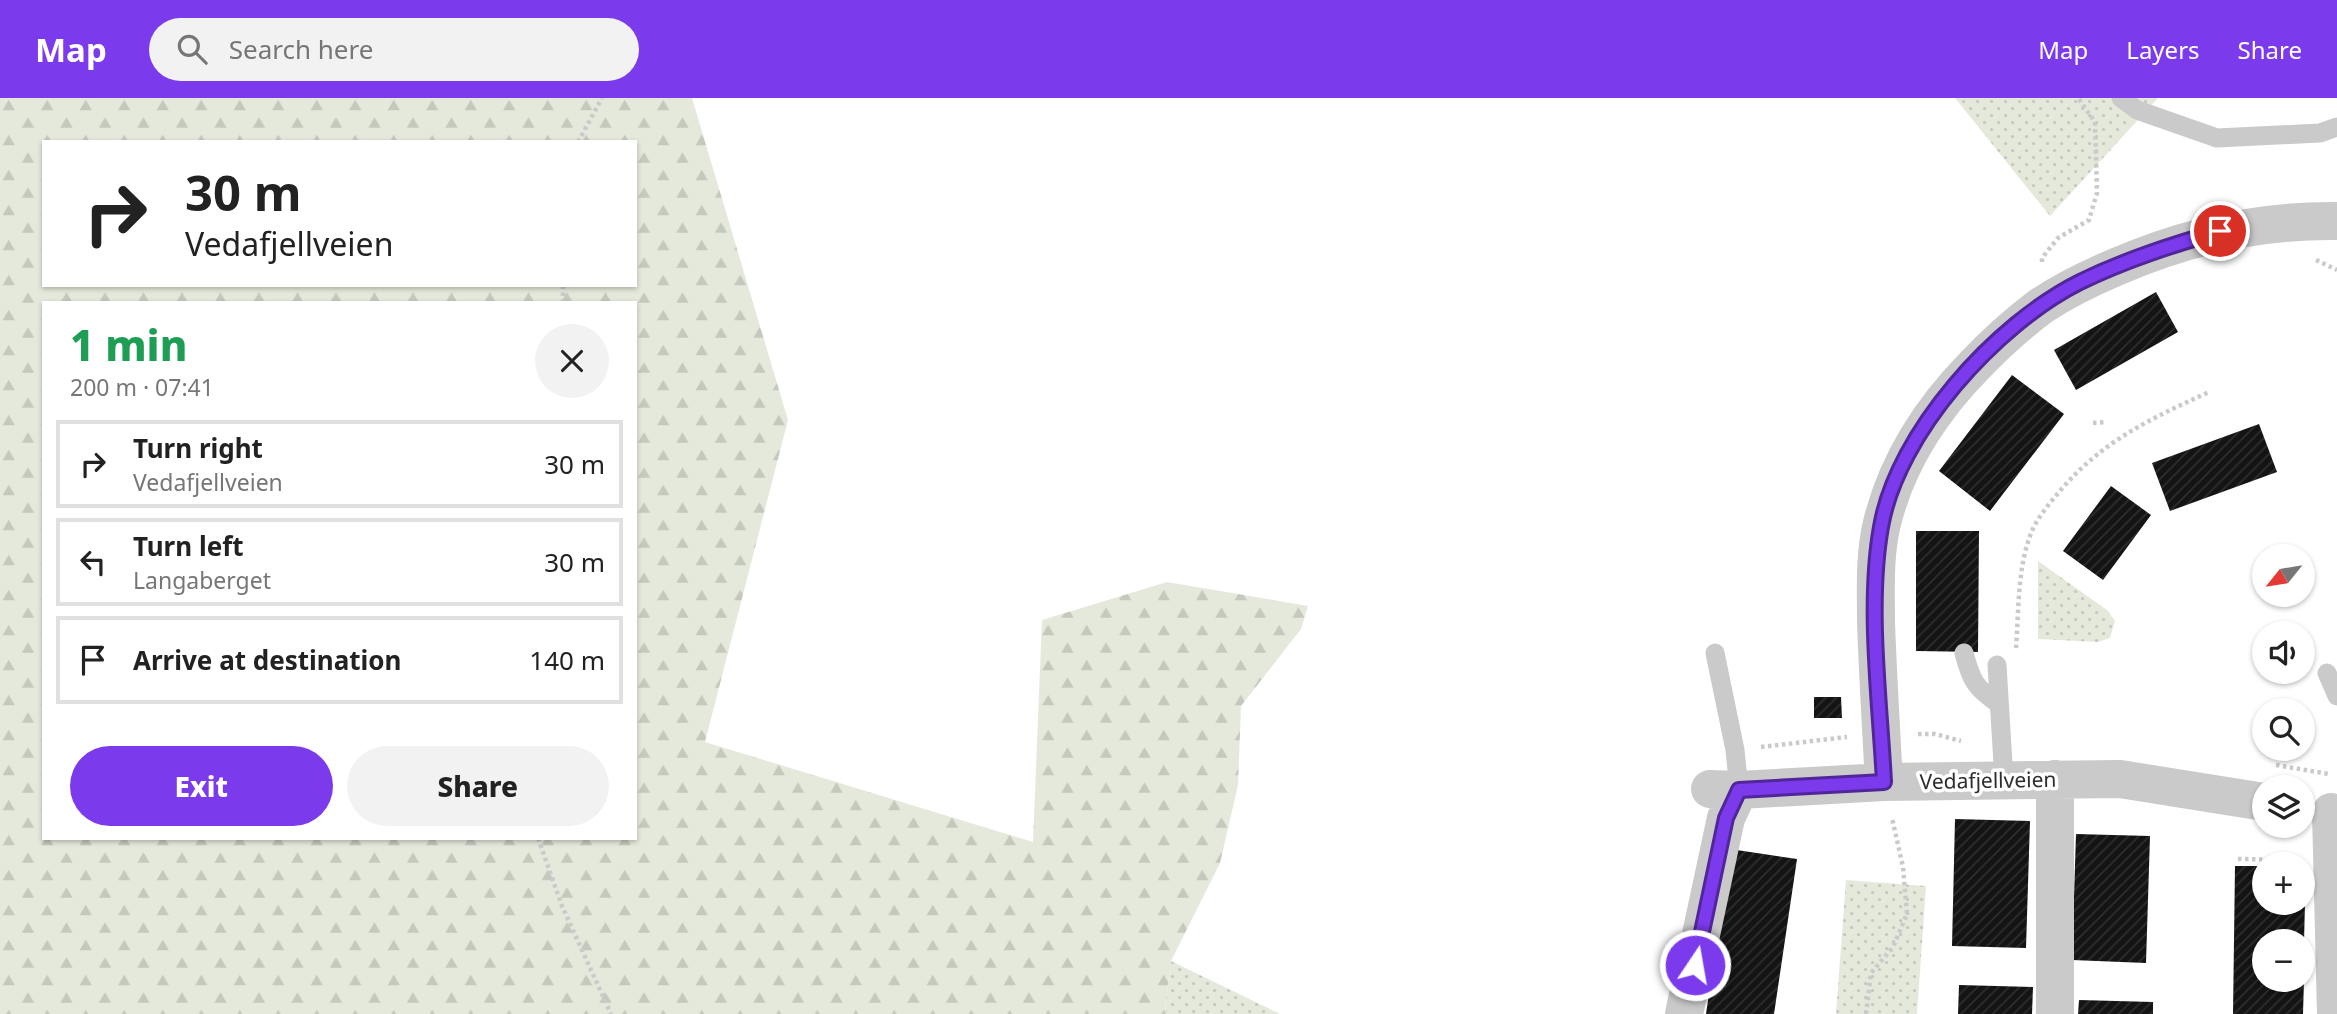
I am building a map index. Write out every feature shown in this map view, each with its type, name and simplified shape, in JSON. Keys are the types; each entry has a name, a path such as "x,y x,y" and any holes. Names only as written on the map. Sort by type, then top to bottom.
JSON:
{"street":[{"path":"1884,782 1875,579 1881,526 1895,480 1907,453 1951,390 2002,337 2042,306 2079,283 2155,250 2220,231 2304,221 2337,221"},
{"path":"2055,779 2055,1014"},
{"name":"Vedafjellveien","path":"1725,789 1884,782 2120,779 2252,800"},
{"path":"1684,1014 1726,818 1725,789"},
{"path":"2324,811 2336,1014"}],"lane":[{"path":"2121,98 2137,110 2217,138 2320,132 2337,127"},
{"path":"1715,653 1734,750 1725,789"},
{"path":"1964,653 1970,677 1980,691 1999,704"},
{"path":"1997,665 2004,780"},
{"path":"2327,673 2337,696"}],"path":[{"path":"579,140 602,98"},
{"path":"2042,269 2042,258 2058,238 2089,220 2097,193 2095,122 2078,98"},
{"path":"1997,665 2015,660 2023,560 2032,531 2044,510 2090,458 2154,418 2209,392"},
{"path":"2094,423 2106,422"},
{"path":"1866,1014 1871,973 1893,947 1907,914 1903,867 1884,782"},
{"path":"539,840 562,906 611,1014"},
{"path":"2238,859 2252,859"}],"green space":[{"path":"0,98 692,98 788,420 705,742 1033,842 1042,620 1167,582 1308,606 1301,629 1241,706 1238,785 1220,863 1171,961 1165,1007 1167,1014 0,1014"},
{"path":"1955,98 2158,98 2050,216"},
{"path":"2038,561 2107,610 2115,621 2110,638 2098,642 2038,639"},
{"path":"1846,880 1926,886 1917,1014 1836,1014"},
{"path":"1171,961 1280,1014 1167,1014 1165,1007"}],"building":[{"path":"2156,292 2178,332 2076,390 2054,350"},
{"path":"2012,375 2064,414 1990,511 1939,471"},
{"path":"2259,424 2277,472 2170,511 2152,463"},
{"path":"2111,486 2151,515 2103,580 2063,551"},
{"path":"1916,531 1979,531 1978,652 1916,651"},
{"path":"1814,697 1841,697 1842,718 1814,718"},
{"path":"1955,819 2030,821 2026,948 1952,946"},
{"path":"2076,834 2150,836 2146,963 2072,960"},
{"path":"1730,849 1797,859 1774,1014 1706,1014"},
{"path":"2235,866 2252,866 2252,915 2305,915 2304,929 2252,929 2252,992 2304,992 2303,1014 2233,1014"},
{"path":"1959,985 2033,987 2032,1014 1958,1014"},
{"path":"2079,1000 2153,1002 2153,1014 2078,1014"}],"route":[{"path":"1695,965 1726,818 1739,790 1884,782 1875,579 1881,526 1895,480 1923,427 1951,390 2002,337 2042,306 2079,283 2155,250 2220,231"}]}
